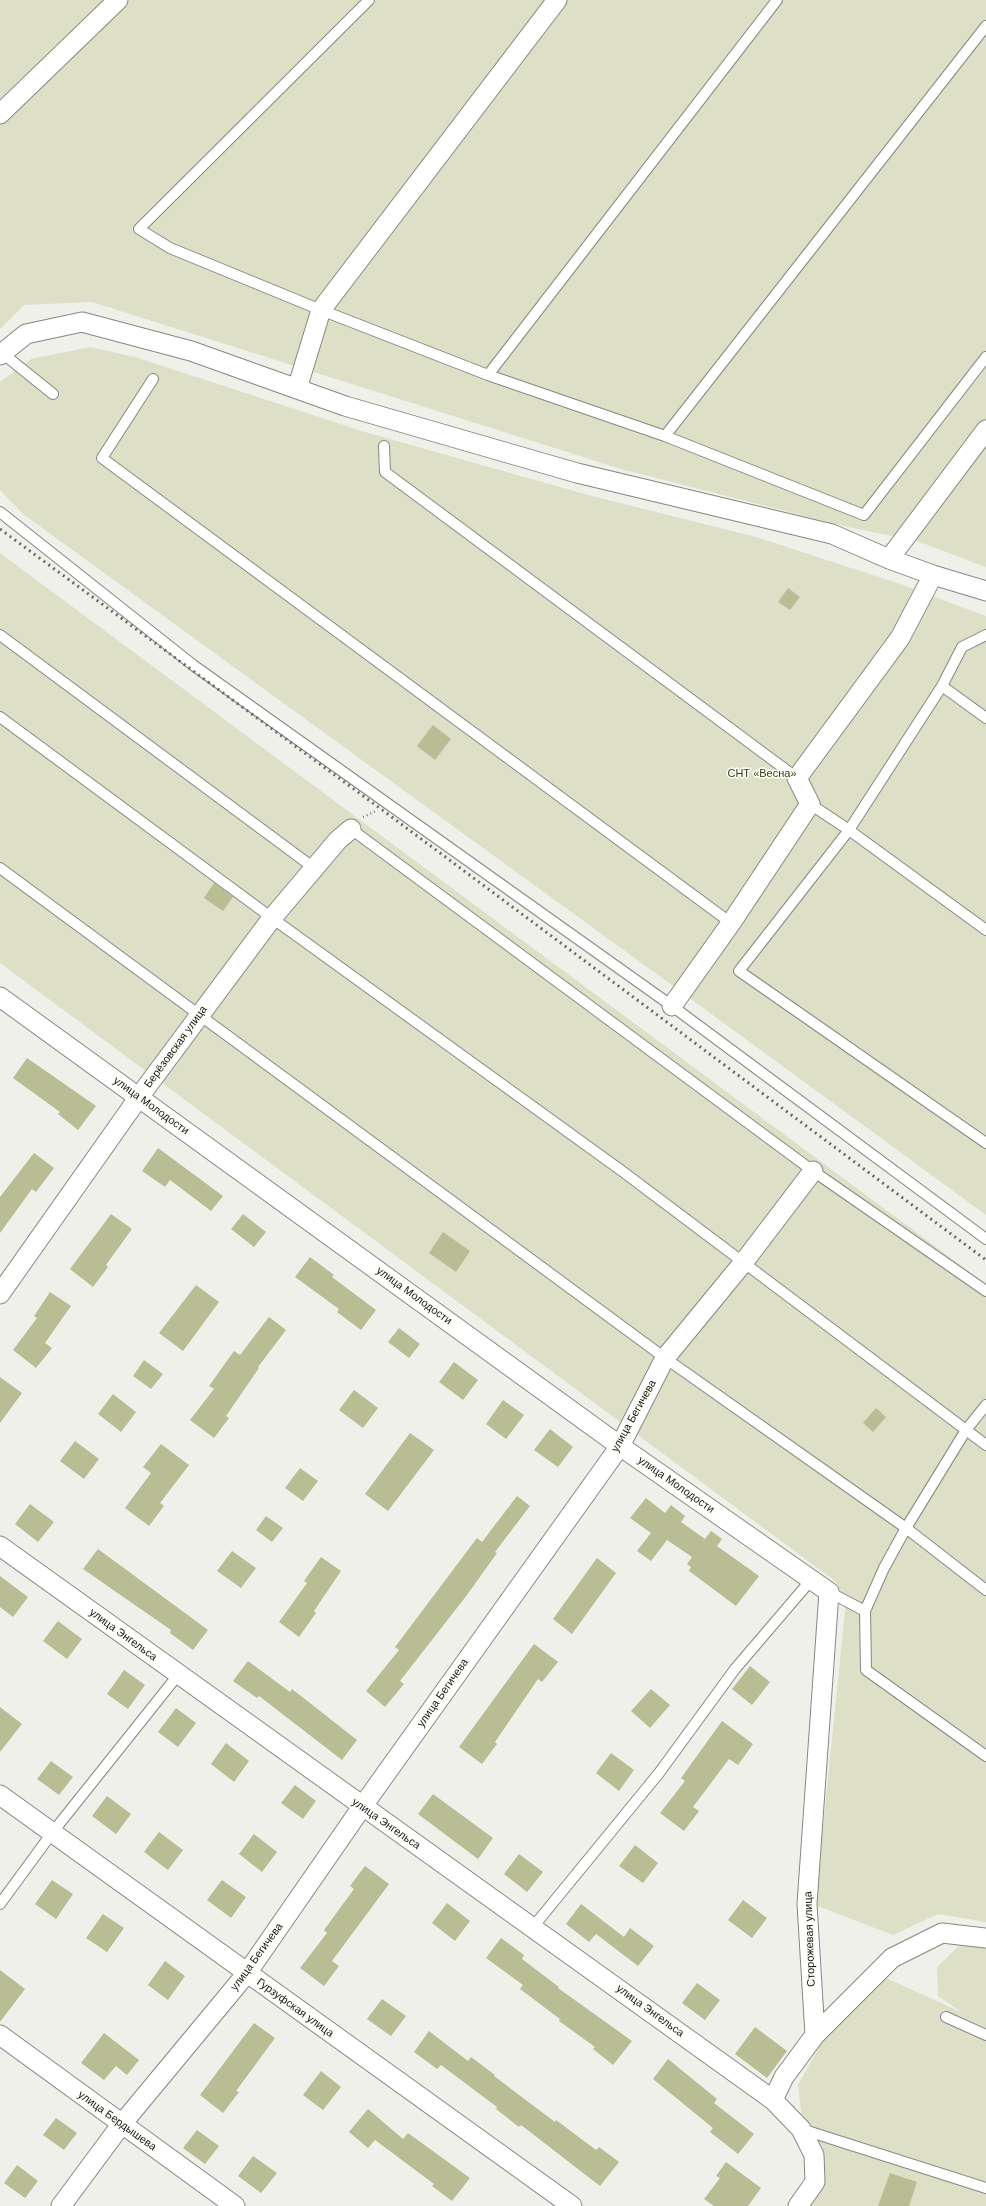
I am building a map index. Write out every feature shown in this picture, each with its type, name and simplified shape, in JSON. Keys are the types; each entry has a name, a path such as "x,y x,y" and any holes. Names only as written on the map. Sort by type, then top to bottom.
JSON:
{"street":[{"path":"0,114 118,0"},
{"path":"297,389 320,310 557,0"},
{"path":"1,354 26,334 82,322 191,350 345,406 577,473 832,534 889,559 933,575 986,591"},
{"path":"889,559 986,430"},
{"path":"672,1006 731,923 810,804 797,778 900,638 933,575"},
{"name":"Берёзовская улица","path":"0,1294 139,1097 272,918 314,868 351,829"},
{"name":"улица Молодости","path":"0,997 620,1446 829,1592"},
{"name":"улица Бегичева","path":"61,2206 121,2125 247,1973 362,1807 620,1446 665,1358 742,1263 813,1171"},
{"name":"улица Энгельса","path":"0,1546 362,1807 533,1927 773,2100"},
{"name":"Сторожевая улица","path":"815,2035 807,1904 829,1592"},
{"name":"Гурзуфская улица","path":"0,1795 572,2206"},
{"path":"798,2206 815,2182 814,2156 802,2129 773,2100 784,2077 815,2035 892,1958 942,1933 986,1938"},
{"name":"улица Бердышева","path":"0,2035 121,2125 235,2206"}],"lane":[{"path":"369,0 139,229 170,248 320,310 488,375 665,436 864,515 986,357"},
{"path":"488,375 777,0"},
{"path":"665,436 986,26"},
{"path":"1,354 53,394"},
{"path":"153,379 102,458 731,923"},
{"path":"384,446 385,472 797,778"},
{"path":"0,512 193,665 672,1006 986,1239"},
{"path":"0,635 314,868"},
{"path":"986,635 962,647 942,686 849,830 739,971 986,1143"},
{"path":"942,686 986,718"},
{"path":"0,717 272,918 622,1171 742,1263 986,1445"},
{"path":"810,804 849,830 986,930"},
{"path":"351,829 813,1171 986,1291"},
{"path":"0,868 665,1358 906,1528 986,1590"},
{"path":"986,1405 966,1430 906,1528 884,1568 865,1611 866,1670 986,1756"},
{"path":"533,1927 659,1772 735,1669 812,1580"},
{"path":"829,1592 865,1611"},
{"path":"0,1904 52,1833 178,1675"},
{"path":"946,2017 986,2035"},
{"path":"802,2129 986,2188"}],"path":[{"path":"351,829 366,815 381,809 396,810"}],"green space":[{"path":"0,0 986,0 986,567 917,541 848,527 621,469 92,302 24,305 0,329"},
{"name":"СНТ «Весна»","path":"90,347 135,357 365,432 592,496 756,537 897,583 986,616 986,1215 23,514 0,490 0,382 31,359"},
{"path":"0,553 986,1284 986,1922 938,1914 893,1935 815,1905 846,1601 835,1581 0,963"},
{"path":"960,1945 986,1947 986,2206 801,2206 808,2196 823,2147 801,2112 798,2085 822,2042 884,1977 963,2013 938,1996 937,1967"}],"building":[{"path":"788,588 800,597 790,610 778,602"},
{"path":"433,725 451,739 435,760 417,746"},
{"path":"214,883 233,897 223,911 204,898"},
{"path":"27,1058 96,1106 78,1130 58,1114 60,1112 13,1078"},
{"path":"158,1148 223,1196 211,1211 170,1180 165,1187 142,1171"},
{"path":"34,1153 54,1168 36,1192 32,1189 0,1233 0,1197"},
{"path":"111,1214 132,1229 106,1265 108,1267 93,1287 70,1269"},
{"path":"243,1214 266,1232 254,1247 231,1229"},
{"path":"443,1232 470,1251 456,1272 429,1253"},
{"path":"310,1257 334,1275 332,1277 376,1310 361,1330 337,1312 339,1309 295,1277"},
{"path":"196,1285 219,1302 183,1351 159,1333"},
{"path":"50,1292 71,1306 45,1343 52,1348 36,1368 13,1350 37,1318 34,1316"},
{"path":"269,1317 286,1330 258,1367 259,1368 226,1416 229,1418 214,1438 190,1420 214,1389 209,1386 234,1351 240,1355"},
{"path":"399,1328 420,1344 409,1358 388,1342"},
{"path":"144,1360 163,1374 151,1389 133,1376"},
{"path":"454,1362 478,1380 463,1400 439,1382"},
{"path":"0,1377 22,1393 0,1423"},
{"path":"354,1390 378,1408 363,1428 339,1410"},
{"path":"113,1394 136,1412 121,1432 98,1414"},
{"path":"503,1400 524,1415 506,1439 486,1424"},
{"path":"876,1408 886,1417 873,1432 863,1423"},
{"path":"550,1429 573,1447 558,1467 534,1450"},
{"path":"410,1433 434,1450 388,1511 365,1494"},
{"path":"75,1441 99,1459 84,1479 60,1461"},
{"path":"161,1444 189,1465 160,1503 164,1506 149,1526 125,1508 151,1473 143,1467"},
{"path":"300,1468 318,1481 303,1501 285,1488"},
{"path":"517,1496 530,1506 495,1552 497,1553 467,1595 400,1681 404,1684 385,1707 366,1691 399,1650 395,1647 477,1538 482,1542"},
{"path":"646,1498 665,1513 671,1505 685,1516 681,1522 705,1539 711,1531 722,1539 717,1546 759,1576 736,1606 689,1571 691,1567 687,1564 692,1557 667,1540 651,1561 637,1551 651,1533 630,1518"},
{"path":"30,1504 54,1522 38,1542 15,1524"},
{"path":"266,1516 283,1528 272,1542 256,1530"},
{"path":"98,1549 208,1630 193,1650 170,1633 171,1630 83,1569"},
{"path":"232,1551 256,1568 241,1588 217,1571"},
{"path":"321,1557 341,1571 314,1611 316,1613 299,1637 279,1622 307,1583 304,1581"},
{"path":"597,1558 616,1573 572,1634 553,1619"},
{"path":"0,1576 28,1597 13,1617 0,1607"},
{"path":"58,1621 82,1639 67,1659 43,1641"},
{"path":"534,1644 558,1662 542,1682 538,1679 495,1742 497,1744 482,1764 459,1747"},
{"path":"248,1661 290,1692 292,1689 357,1740 342,1760 259,1696 257,1698 233,1681"},
{"path":"750,1666 770,1682 752,1705 732,1689"},
{"path":"124,1670 145,1685 128,1709 107,1694"},
{"path":"651,1689 670,1705 650,1728 631,1711"},
{"path":"0,1707 22,1724 0,1752"},
{"path":"176,1708 196,1723 178,1747 158,1732"},
{"path":"722,1721 753,1744 738,1765 729,1759 693,1807 699,1811 684,1831 660,1813 685,1781 681,1778"},
{"path":"226,1743 249,1761 234,1782 211,1764"},
{"path":"611,1753 634,1770 619,1791 596,1773"},
{"path":"51,1761 73,1777 59,1795 37,1779"},
{"path":"295,1785 316,1801 303,1819 281,1803"},
{"path":"433,1794 493,1838 478,1859 418,1814"},
{"path":"107,1796 131,1814 116,1834 92,1816"},
{"path":"159,1832 183,1850 168,1870 144,1852"},
{"path":"254,1834 277,1852 262,1872 239,1854"},
{"path":"635,1845 658,1863 643,1883 619,1866"},
{"path":"519,1854 543,1872 527,1892 504,1874"},
{"path":"365,1866 389,1884 332,1961 339,1966 324,1986 300,1968 327,1933 324,1930 354,1889 350,1886"},
{"path":"52,1880 73,1894 56,1919 35,1904"},
{"path":"222,1880 246,1897 231,1918 207,1900"},
{"path":"743,1900 767,1918 752,1938 728,1920"},
{"path":"447,1903 470,1921 455,1941 432,1923"},
{"path":"581,1904 624,1937 630,1928 654,1946 638,1966 596,1934 589,1942 566,1924"},
{"path":"103,1914 124,1928 107,1952 86,1938"},
{"path":"501,1938 524,1955 522,1959 559,1987 558,1988 632,2041 613,2065 593,2049 595,2047 559,2021 560,2019 520,1989 523,1985 486,1958"},
{"path":"165,1961 185,1976 168,2000 148,1985"},
{"path":"0,1970 25,1989 0,2022"},
{"path":"697,1983 720,2000 705,2020 682,2003"},
{"path":"382,1999 406,2016 391,2036 367,2019"},
{"path":"254,2023 275,2038 236,2091 239,2092 223,2113 200,2095"},
{"path":"755,2027 787,2051 767,2078 735,2054"},
{"path":"429,2031 468,2061 471,2057 555,2122 556,2120 596,2150 599,2147 619,2162 600,2186 521,2125 519,2127 496,2109 497,2107 441,2065 437,2069 414,2052"},
{"path":"104,2033 139,2060 127,2075 116,2066 104,2080 81,2063"},
{"path":"668,2059 717,2099 714,2103 754,2134 738,2154 710,2132 713,2128 653,2079"},
{"path":"321,2071 341,2087 323,2110 303,2095"},
{"path":"368,2109 403,2139 408,2133 470,2178 452,2201 432,2186 434,2184 375,2140 368,2148 349,2132"},
{"path":"56,2118 77,2133 64,2150 43,2135"},
{"path":"197,2130 219,2146 205,2164 183,2148"},
{"path":"253,2156 277,2173 261,2193 238,2176"},
{"path":"726,2162 761,2188 748,2206 714,2206 704,2199 720,2178 716,2176"},
{"path":"17,2165 38,2181 25,2198 4,2183"},
{"path":"890,2173 917,2182 909,2206 878,2206"}],"railway":[{"path":"0,529 381,809 986,1260"}]}
